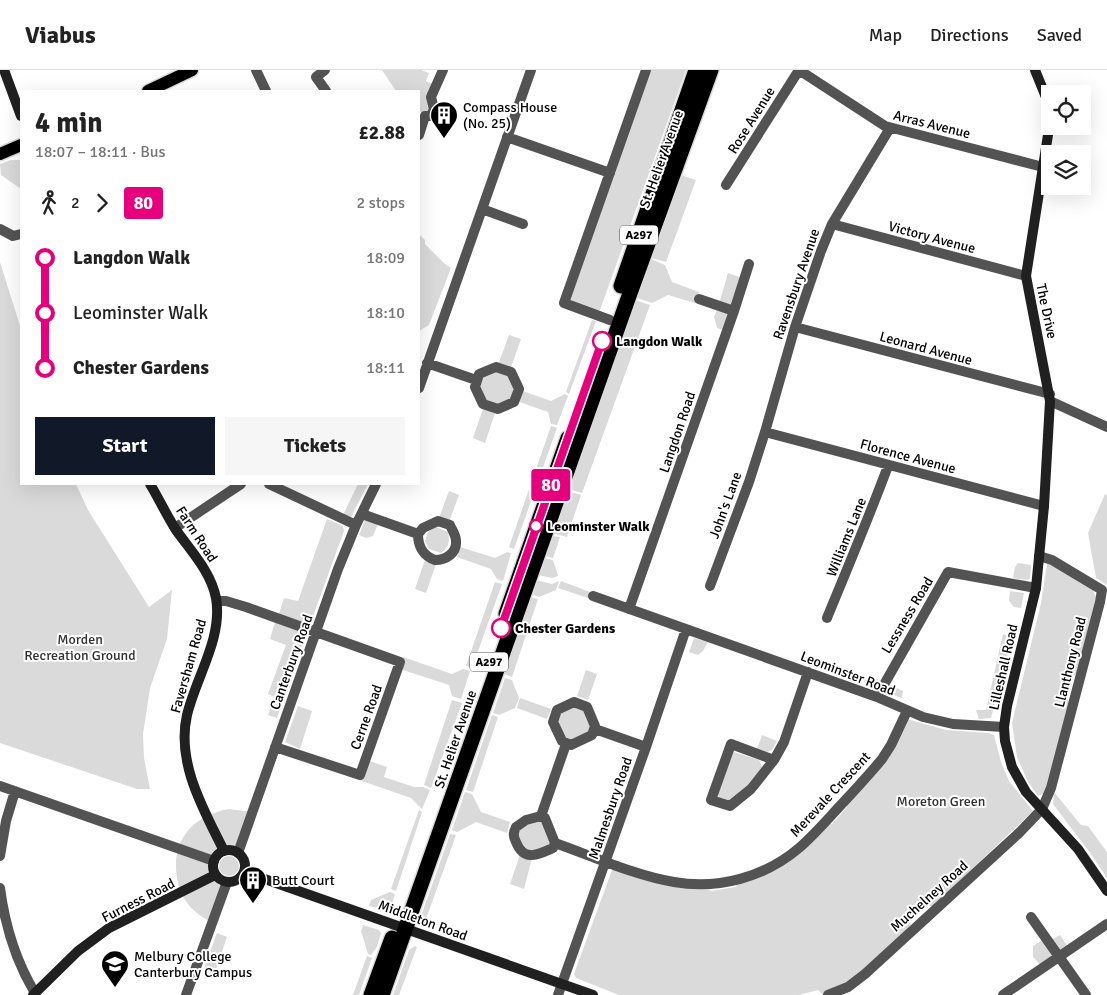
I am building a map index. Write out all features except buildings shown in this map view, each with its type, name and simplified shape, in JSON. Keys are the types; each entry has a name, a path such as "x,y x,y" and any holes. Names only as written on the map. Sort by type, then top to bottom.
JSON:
{"highway":[{"name":"St. Helier Avenue","path":"382,995 401,927 696,70"},
{"name":"St. Helier Avenue","path":"371,995 401,927 711,70"}],"main road":[{"path":"150,90 192,70"},
{"path":"0,154 20,145"}],"street":[{"path":"4,70 20,113"},
{"path":"256,70 266,90"},
{"path":"325,70 316,77 325,90"},
{"path":"420,132 425,116 431,116 434,109 432,96 443,70"},
{"path":"420,385 531,70"},
{"path":"610,320 564,303 646,70"},
{"name":"Arras Avenue","path":"799,70 890,128 1041,166"},
{"name":"Rose Avenue","path":"726,185 799,70"},
{"path":"1035,70 1041,85"},
{"name":"Ravensbury Avenue","path":"765,432 795,327 832,224 890,128"},
{"path":"508,136 610,174"},
{"name":"The Drive","path":"1041,180 1026,276 1050,398 1044,506"},
{"path":"482,209 523,224"},
{"name":"Victory Avenue","path":"832,224 1026,276"},
{"path":"0,229 13,236 20,234"},
{"name":"Langdon Road","path":"630,609 749,264"},
{"path":"699,299 734,311"},
{"name":"Leonard Avenue","path":"795,327 1050,398 1107,427"},
{"path":"427,363 476,380"},
{"path":"496,367 511,372 519,389 514,402 498,409 483,404 474,386 476,380 479,374 496,367"},
{"name":"Florence Avenue","path":"765,432 1044,506"},
{"name":"John's Lane","path":"710,586 749,482 765,432"},
{"name":"Williams Lane","path":"827,618 888,466"},
{"name":"Farm Road","path":"151,485 175,528 211,580 216,601"},
{"path":"175,528 240,485"},
{"path":"271,485 356,525"},
{"name":"Canterbury Road","path":"238,853 338,569 356,525 376,485"},
{"name":"Lilleshall Road","path":"1044,506 1036,588 1007,706 1004,726 1006,750 1012,767 1026,792 1078,849 1107,891"},
{"path":"362,514 418,534"},
{"name":"Llanthony Road","path":"1039,556 1052,560 1102,590 1051,788 1042,809"},
{"name":"Lessness Road","path":"877,697 948,572 1036,588"},
{"path":"593,596 686,629"},
{"path":"216,601 226,601 246,607 316,632"},
{"name":"Faversham Road","path":"216,601 216,626 187,716 186,738 188,762 196,793 224,851"},
{"name":"Leominster Road","path":"686,629 877,697 923,717 953,724 1004,726"},
{"name":"Malmesbury Road","path":"558,995 686,629"},
{"name":"Cerne Road","path":"275,747 360,775 398,669 400,662 316,632"},
{"path":"774,760 731,744 711,800 730,806 751,789 774,760 784,742 808,672"},
{"path":"574,702 587,707 596,726 592,735 572,745 566,744 562,741 553,722 557,710 574,702"},
{"name":"Merevale Crescent","path":"555,843 664,880 692,884 739,879 768,868 792,854 808,840 872,772 891,745 907,710"},
{"path":"595,729 646,747"},
{"path":"542,816 566,744"},
{"path":"0,786 214,861"},
{"path":"0,856 6,821 15,791"},
{"name":"Muchelney Road","path":"828,995 848,987 865,974 1019,833 1042,809"},
{"path":"542,816 545,818 555,843 553,848 535,855 524,854 513,835 516,826 526,820 542,816"},
{"path":"230,850 238,853 245,861 245,872 239,879 227,882 215,875 214,861 217,855 224,851 230,850"},
{"name":"Middleton Road","path":"245,872 593,995"},
{"name":"Furness Road","path":"34,994 78,951 109,928 215,875"},
{"path":"186,995 227,882"},
{"path":"0,888 4,918 14,951 34,994"},
{"path":"1031,917 1086,995"},
{"path":"1003,995 1107,924"}],"green space":[{"path":"382,70 421,70 429,73 426,81 435,85 432,106 426,114 420,111 420,90 395,90"},
{"path":"651,70 686,70 600,310 597,312 571,300 569,296"},
{"path":"11,160 20,160 20,188 1,175 0,164"},
{"path":"681,175 696,180 666,262 651,258"},
{"path":"420,235 425,240 425,244 451,268 429,325 420,330"},
{"path":"651,259 665,265 672,282 699,292 695,303 668,295 652,303 637,298"},
{"name":"Morden Recreation Ground","path":"0,262 20,326 20,485 76,485 88,510 149,607 172,590 167,639 150,688 143,734 144,758 150,789 137,789 0,743"},
{"path":"728,273 742,278 733,309 719,304"},
{"path":"635,300 650,305 582,493 568,489"},
{"path":"718,307 732,312 725,331 717,328 714,317"},
{"path":"592,320 596,321 569,394 566,392"},
{"path":"509,335 521,339 510,370 498,365"},
{"path":"496,369 510,374 516,389 512,400 498,407 485,402 477,386 481,376"},
{"path":"520,390 551,401 565,394 568,396 557,425 551,424 548,412 517,401"},
{"path":"484,406 496,410 485,443 473,438"},
{"path":"551,426 557,428 514,549 509,547"},
{"path":"358,485 367,485 351,517 343,515"},
{"path":"449,491 459,495 449,522 439,518"},
{"path":"567,491 581,495 567,537 552,533"},
{"path":"1105,494 1107,495 1107,585 1096,578 1088,533"},
{"path":"327,519 343,526 344,531 312,619 300,621 279,614 284,598 298,601"},
{"path":"365,520 378,524 373,536 366,538 359,535"},
{"path":"436,527 448,532 448,544 441,553 429,549 425,541 428,532"},
{"path":"552,536 560,537 553,558 545,556"},
{"path":"460,547 495,558 507,552 511,553 503,581 497,579 491,569 457,557"},
{"path":"544,558 553,560 558,576 552,578 538,575"},
{"path":"425,560 436,564 426,593 415,589"},
{"path":"1018,563 1031,565 1030,578 1028,580 1013,578 1015,567"},
{"path":"1047,564 1051,564 1093,590 1096,597 1077,673 1073,676 1067,698 1070,704 1045,793 1038,796 1028,782 1017,757 1012,723 1041,603"},
{"path":"536,580 552,584 559,581 556,590 539,597 531,594"},
{"path":"561,581 590,592 588,598 558,588"},
{"path":"495,582 502,584 472,668 466,666"},
{"path":"1010,591 1024,593 1021,608 1014,607 1009,601"},
{"path":"529,597 538,599 512,677 502,673"},
{"path":"275,622 303,632 306,636 277,718 268,715 274,697 268,694 286,645 270,639"},
{"path":"1003,634 1012,638 991,718 979,719 976,710 986,710"},
{"path":"694,638 708,642 703,651 698,655 689,652"},
{"path":"403,657 452,674 463,669 470,671 461,699 452,696 449,685 400,669"},
{"path":"586,670 597,674 588,700 577,696"},
{"path":"872,677 903,691 902,698 873,688 864,682 865,678"},
{"path":"505,678 512,680 519,698 515,708 499,715 493,713"},
{"path":"520,698 551,709 547,719 517,708"},
{"path":"452,700 462,703 431,788 424,785"},
{"path":"298,706 312,711 300,749 285,742"},
{"path":"578,707 586,712 592,729 571,742 565,740 557,721 565,711"},
{"path":"492,715 498,717 473,792 466,790"},
{"name":"Moreton Green","path":"907,719 946,730 994,735 1001,762 1009,781 1033,811 933,906 927,906 910,922 910,927 859,975 822,994 818,990 799,995 619,995 576,978 574,974 612,870 615,869 707,888 711,891 735,887 739,883 752,878 826,825 832,824 847,807 847,802"},
{"path":"762,735 777,741 772,750 767,752 757,749"},
{"path":"734,752 759,760 762,767 748,785 728,801 719,799 718,794"},
{"path":"367,760 387,767 384,777 430,790 422,809 411,798 359,780"},
{"path":"465,792 472,794 481,812 510,822 507,833 476,822 457,832 452,830"},
{"path":"1054,792 1081,825 1088,826 1107,852 1107,878 1053,804"},
{"path":"229,809 251,812 238,849 225,848 215,852 210,862 210,875 180,891 176,861 178,848 184,837 191,827 201,819"},
{"path":"419,810 422,812 396,891 391,889"},
{"path":"541,819 552,838 550,846 537,852 525,851 517,838 520,827"},
{"path":"450,834 456,835 425,922 421,916"},
{"path":"520,855 532,858 524,889 510,884"},
{"path":"229,856 236,859 239,866 236,873 229,876 222,873 219,866 222,859"},
{"path":"214,879 219,885 224,886 211,922 194,911 182,895"},
{"path":"390,892 395,894 392,904 386,905 382,909 369,906 371,900"},
{"path":"363,925 379,930 381,933 377,947 371,955 368,954 361,931"},
{"path":"217,933 227,937 214,975 203,971"},
{"path":"1060,935 1069,948 1041,966 1033,957 1033,946 1044,939 1047,942"},
{"path":"415,946 417,947 399,995 393,995 409,950"},
{"path":"367,956 372,958 359,995 353,995"}],"bus line":[{"name":"80","path":"501,628 602,341"}],"place":[{"name":"Compass House (No. 25)","path":"444,139"},
{"name":"Langdon Walk","path":"602,341"},
{"name":"Leominster Walk","path":"536,526"},
{"name":"Chester Gardens","path":"501,628"},
{"name":"Butt Court","path":"253,904"},
{"name":"Melbury College Canterbury Campus","path":"115,988"}]}
